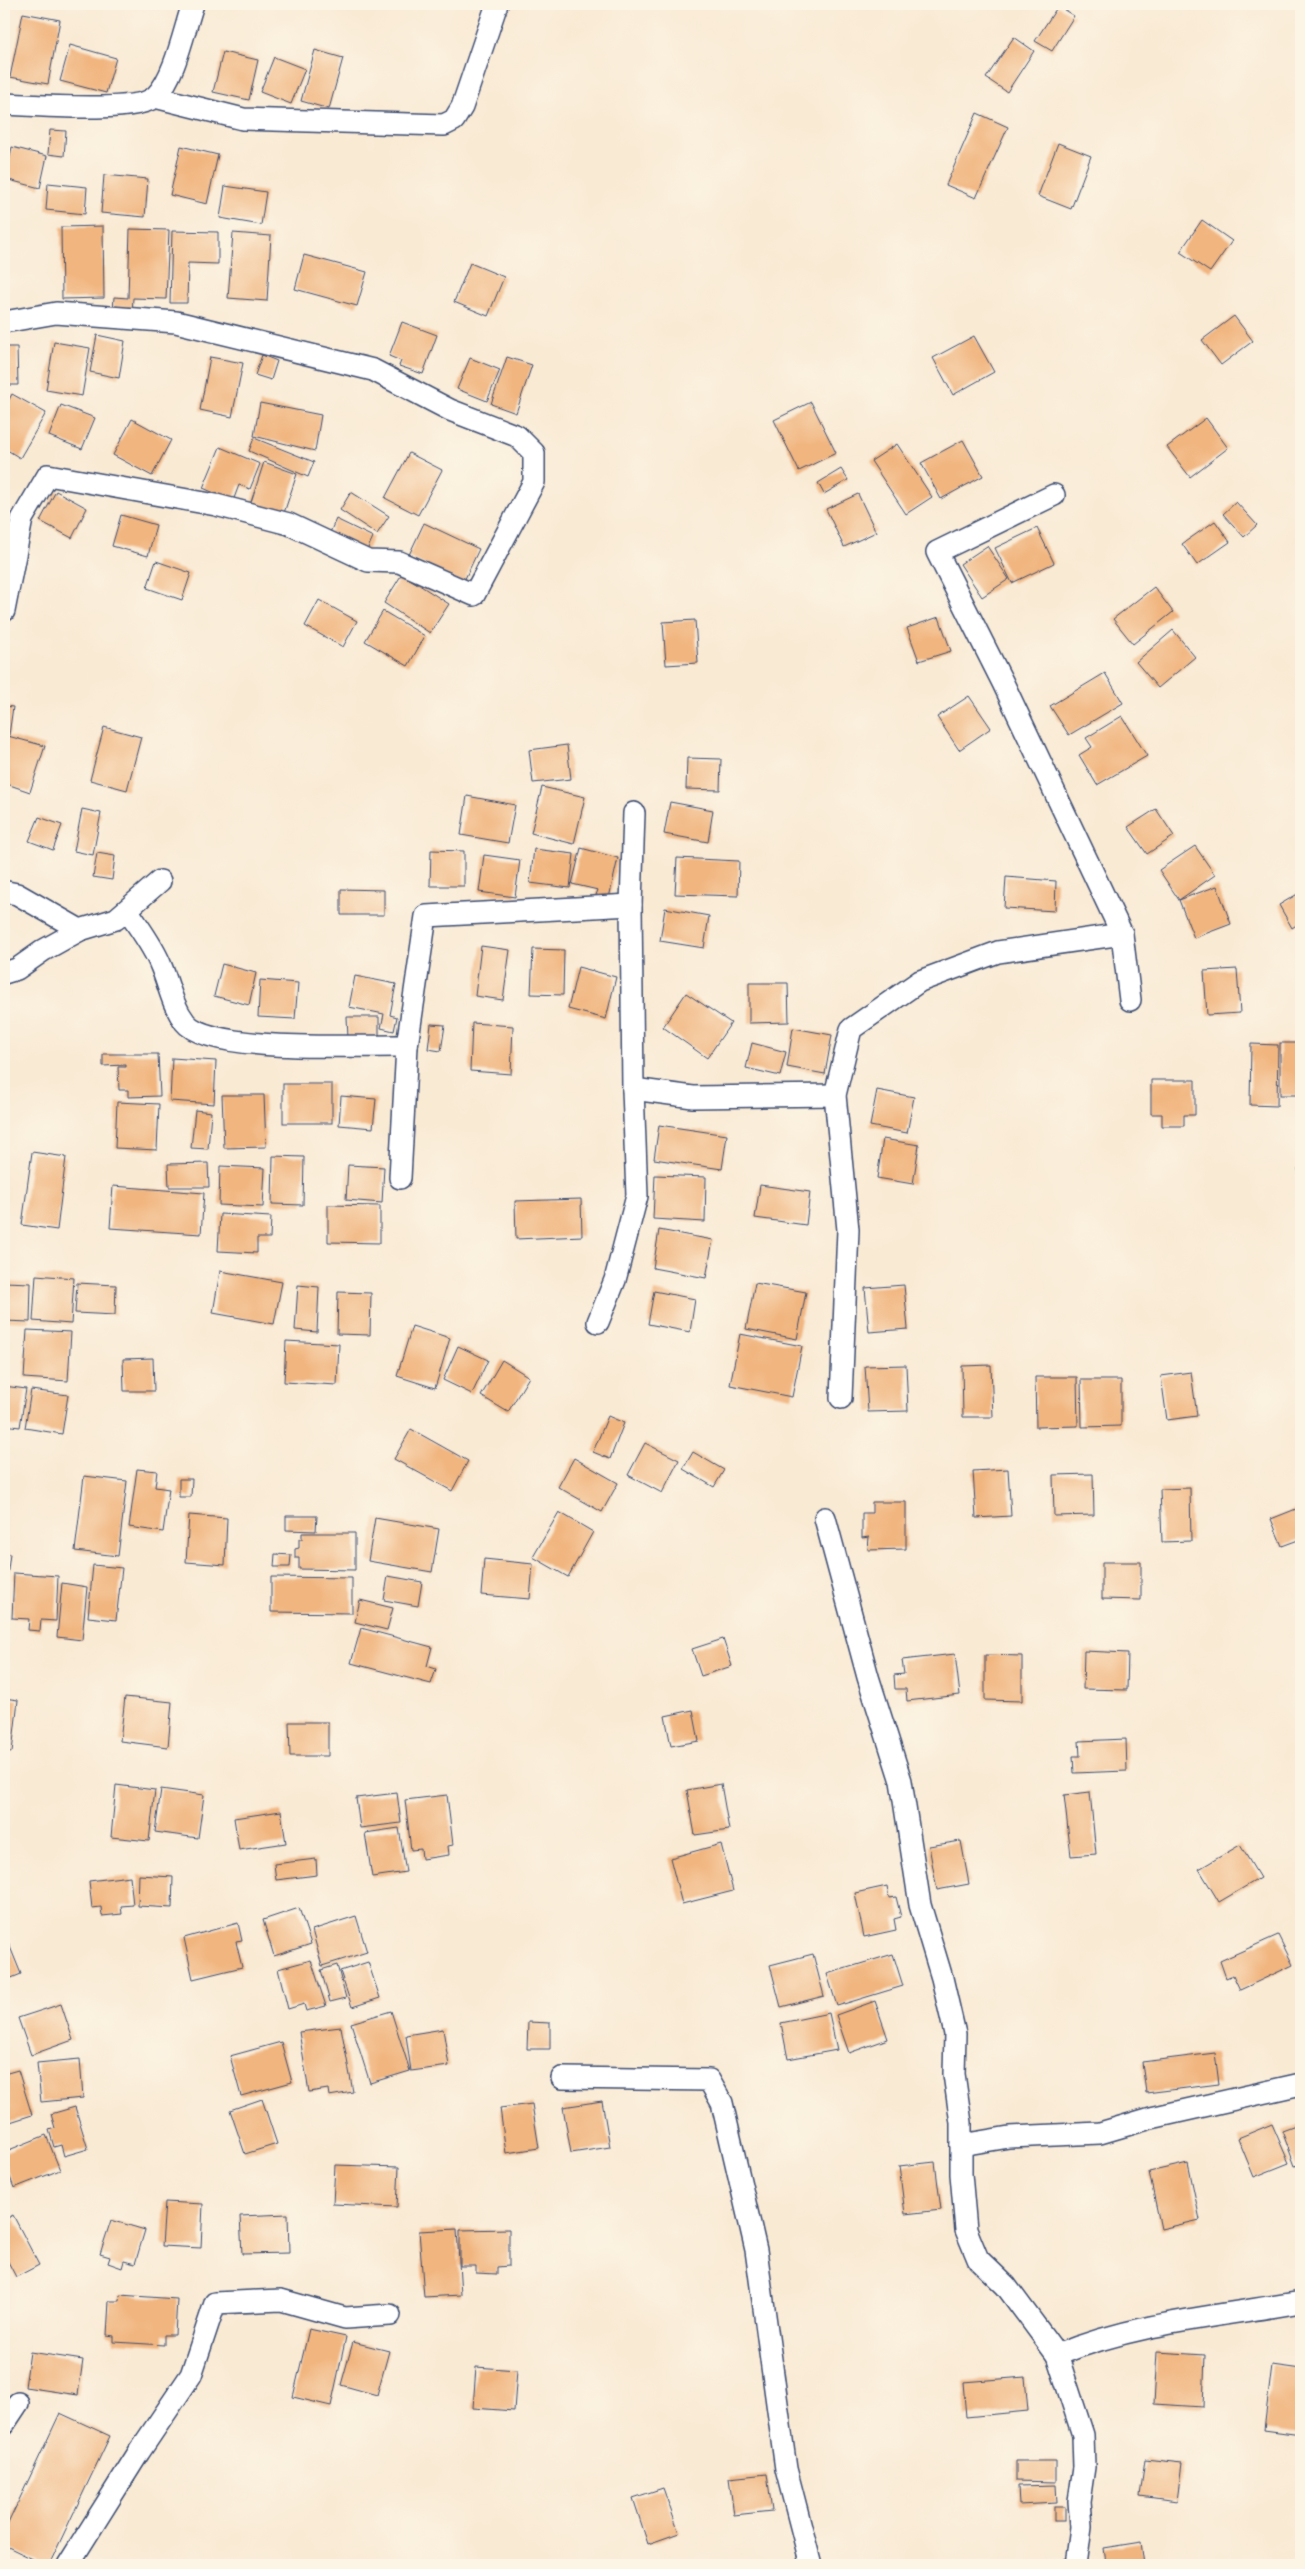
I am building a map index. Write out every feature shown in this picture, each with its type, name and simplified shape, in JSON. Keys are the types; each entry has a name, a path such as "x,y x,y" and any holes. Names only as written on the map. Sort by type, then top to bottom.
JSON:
{"street":[{"path":"4,104 98,107 141,103 155,97 170,73 193,4"},
{"path":"155,97 244,119 444,125 454,120 462,107 497,4"},
{"path":"4,322 56,313 176,322 373,370 450,410 517,436 534,453 534,482 474,595 398,562 368,561 289,524 216,505 48,475 22,519 4,611"},
{"path":"1054,495 938,552 1003,683 1122,934 1130,1000"},
{"path":"598,1322 614,1280 638,1196 633,1089 631,906 634,814"},
{"path":"4,973 17,969 44,950 80,930 116,920 160,881"},
{"path":"7,892 17,894 80,930"},
{"path":"400,1178 407,1046 426,916 631,906"},
{"path":"128,911 161,964 173,1002 193,1030 213,1038 250,1044 407,1046"},
{"path":"841,1398 848,1230 836,1094 851,1029 920,981 998,952 1122,934"},
{"path":"633,1089 693,1097 836,1094"},
{"path":"825,1518 868,1677 902,1781 920,1905 942,1978 955,2034 954,2074 961,2123 966,2230 978,2259 1006,2286 1057,2354 1084,2435 1084,2467 1079,2501 1080,2527 1076,2565"},
{"path":"562,2078 709,2080 722,2103 756,2250 786,2469 811,2565"},
{"path":"961,2145 1009,2137 1100,2133 1151,2118 1301,2084"},
{"path":"68,2565 139,2452 191,2375 216,2303 281,2300 345,2318 390,2315"},
{"path":"1057,2354 1092,2341 1151,2326 1301,2302"},
{"path":"4,2424 18,2403"}],"building":[{"path":"136,4 160,4 159,9"},
{"path":"1058,6 1074,16 1052,51 1035,41"},
{"path":"23,13 60,20 48,84 10,77"},
{"path":"1014,37 1034,51 1007,92 986,78"},
{"path":"70,45 116,58 106,93 60,81"},
{"path":"315,50 343,58 329,109 301,101"},
{"path":"223,52 258,60 249,100 213,92"},
{"path":"274,57 305,69 291,104 260,92"},
{"path":"977,113 1008,127 976,198 946,185"},
{"path":"50,130 66,131 64,156 48,154"},
{"path":"1058,143 1091,156 1071,209 1038,196"},
{"path":"181,146 218,155 207,204 170,195"},
{"path":"12,147 47,156 40,188 5,179"},
{"path":"104,175 148,179 145,217 101,213"},
{"path":"48,183 87,187 85,214 46,210"},
{"path":"225,186 266,192 261,225 220,218"},
{"path":"1202,220 1232,241 1210,272 1180,252"},
{"path":"103,226 104,298 62,299 61,227"},
{"path":"130,229 169,230 166,299 133,298 132,312 113,310 114,297 128,298"},
{"path":"172,231 218,232 218,264 188,263 187,303 170,303"},
{"path":"233,233 271,236 267,301 228,298"},
{"path":"304,255 367,272 357,306 295,289"},
{"path":"470,263 504,277 488,316 454,302"},
{"path":"1234,316 1253,341 1221,365 1202,340"},
{"path":"402,322 437,335 423,374 399,366 401,361 389,356"},
{"path":"97,335 125,341 119,378 90,372"},
{"path":"974,336 994,372 953,395 933,358"},
{"path":"54,342 90,348 82,396 46,390"},
{"path":"4,347 17,347 18,385 4,385"},
{"path":"262,355 277,361 271,380 255,375"},
{"path":"210,357 243,363 232,417 200,410"},
{"path":"507,357 532,365 516,413 491,404"},
{"path":"470,358 500,370 487,401 457,389"},
{"path":"12,394 46,413 20,458 4,448 4,409"},
{"path":"811,402 836,453 799,471 774,420"},
{"path":"260,403 321,415 315,451 254,436"},
{"path":"61,405 95,418 82,449 49,436"},
{"path":"1206,418 1228,448 1190,477 1167,447"},
{"path":"132,419 171,440 152,476 113,455"},
{"path":"254,438 314,462 308,477 249,451"},
{"path":"963,440 983,476 941,499 921,463"},
{"path":"897,444 932,497 906,514 871,461"},
{"path":"220,447 260,464 250,489 239,485 233,501 203,488"},
{"path":"409,453 442,470 418,515 385,498"},
{"path":"264,462 297,474 284,513 251,502"},
{"path":"841,469 848,480 824,494 818,483"},
{"path":"56,491 87,508 72,538 40,521"},
{"path":"351,492 389,516 377,534 340,510"},
{"path":"858,494 876,532 844,547 826,509"},
{"path":"1236,502 1257,525 1244,537 1223,514"},
{"path":"121,515 156,525 148,556 112,546"},
{"path":"336,519 373,537 365,555 328,537"},
{"path":"1215,521 1230,542 1197,565 1182,544"},
{"path":"424,523 479,549 463,583 408,557"},
{"path":"1037,528 1054,563 1012,583 995,548"},
{"path":"987,546 1009,579 982,597 960,564"},
{"path":"156,561 191,573 182,600 147,588"},
{"path":"402,574 449,604 430,633 384,603"},
{"path":"1154,587 1173,612 1133,644 1113,619"},
{"path":"319,600 357,621 343,647 305,626"},
{"path":"383,611 425,636 408,666 365,641"},
{"path":"939,617 951,651 919,661 907,628"},
{"path":"695,620 698,663 666,665 663,622"},
{"path":"1173,630 1195,657 1158,688 1136,662"},
{"path":"1105,673 1123,703 1069,735 1050,706"},
{"path":"969,696 991,728 959,750 937,717"},
{"path":"4,706 13,707 9,735 4,734"},
{"path":"1122,716 1147,756 1097,785 1079,755 1092,747 1086,738"},
{"path":"104,727 141,737 127,790 90,780"},
{"path":"4,735 45,746 30,792 4,783"},
{"path":"567,745 571,779 533,783 529,750"},
{"path":"687,758 721,759 720,790 686,789"},
{"path":"542,787 585,797 574,844 531,833"},
{"path":"467,796 515,805 508,843 461,835"},
{"path":"670,802 713,810 708,842 664,834"},
{"path":"82,809 101,813 93,855 74,851"},
{"path":"1156,809 1174,836 1147,854 1128,827"},
{"path":"39,817 62,825 53,850 29,841"},
{"path":"1195,846 1215,875 1179,900 1159,870"},
{"path":"581,848 618,858 609,898 596,895 598,890 572,884"},
{"path":"534,849 574,854 570,888 530,883"},
{"path":"431,850 464,851 464,886 430,886"},
{"path":"97,853 115,856 112,880 93,877"},
{"path":"484,855 520,860 515,897 479,892"},
{"path":"677,858 739,861 738,896 675,894"},
{"path":"1006,877 1056,881 1055,911 1004,908"},
{"path":"1217,886 1231,924 1194,938 1179,900"},
{"path":"341,889 384,890 384,915 341,915"},
{"path":"1301,892 1301,922 1292,928 1279,905"},
{"path":"665,908 709,916 704,948 660,941"},
{"path":"481,946 510,950 503,1000 475,996"},
{"path":"533,949 564,950 563,995 531,994"},
{"path":"222,964 256,973 249,1005 214,996"},
{"path":"578,967 616,977 606,1019 568,1009"},
{"path":"1237,969 1240,1013 1207,1015 1204,971"},
{"path":"355,976 396,984 390,1015 397,1017 394,1031 381,1028 384,1014 349,1007"},
{"path":"260,980 298,983 295,1019 258,1017"},
{"path":"749,983 788,983 789,1022 749,1023"},
{"path":"686,993 731,1023 707,1058 663,1027"},
{"path":"347,1017 379,1017 379,1037 348,1038"},
{"path":"472,1023 513,1026 511,1074 470,1071"},
{"path":"431,1024 445,1025 441,1051 428,1049"},
{"path":"793,1028 832,1035 825,1074 787,1067"},
{"path":"752,1043 786,1052 780,1076 746,1068"},
{"path":"1280,1043 1301,1043 1301,1095 1280,1095"},
{"path":"1251,1044 1278,1045 1277,1106 1250,1105"},
{"path":"103,1054 158,1054 160,1096 128,1097 128,1090 119,1090 118,1067 126,1067 126,1065 103,1066"},
{"path":"172,1058 216,1061 214,1104 170,1101"},
{"path":"1151,1080 1195,1080 1195,1115 1184,1115 1184,1126 1162,1126 1162,1114 1151,1114"},
{"path":"283,1084 332,1084 332,1123 283,1123"},
{"path":"877,1090 914,1097 907,1133 870,1126"},
{"path":"222,1095 264,1095 266,1147 224,1148"},
{"path":"341,1096 376,1099 373,1128 339,1125"},
{"path":"117,1102 159,1104 157,1150 115,1148"},
{"path":"195,1110 211,1112 208,1149 191,1148"},
{"path":"659,1125 727,1135 722,1169 654,1159"},
{"path":"883,1139 919,1145 913,1184 877,1178"},
{"path":"32,1152 66,1157 57,1230 22,1225"},
{"path":"273,1156 304,1157 303,1205 272,1204"},
{"path":"208,1163 209,1187 169,1187 168,1164"},
{"path":"348,1165 384,1167 382,1203 346,1200"},
{"path":"220,1166 265,1168 263,1207 219,1205"},
{"path":"1298,1168 1301,1168 1301,1188 1300,1188"},
{"path":"655,1175 706,1177 705,1222 653,1219"},
{"path":"760,1185 810,1192 806,1225 755,1218"},
{"path":"113,1186 204,1193 201,1234 110,1228"},
{"path":"581,1199 582,1236 516,1239 515,1201"},
{"path":"328,1205 380,1206 380,1243 328,1242"},
{"path":"220,1214 271,1217 270,1238 257,1238 257,1253 218,1251"},
{"path":"659,1230 713,1240 706,1278 653,1268"},
{"path":"220,1271 282,1282 274,1324 213,1313"},
{"path":"36,1275 74,1278 71,1324 33,1321"},
{"path":"4,1282 31,1283 30,1322 4,1321"},
{"path":"77,1283 116,1285 115,1315 75,1313"},
{"path":"755,1283 806,1292 797,1339 746,1329"},
{"path":"298,1285 319,1287 317,1332 295,1330"},
{"path":"904,1285 908,1329 869,1332 865,1288"},
{"path":"654,1291 695,1299 690,1332 648,1324"},
{"path":"338,1292 371,1293 370,1335 337,1334"},
{"path":"412,1326 450,1338 435,1388 397,1376"},
{"path":"27,1330 71,1332 68,1381 24,1378"},
{"path":"740,1334 802,1346 792,1397 730,1385"},
{"path":"286,1341 339,1344 337,1385 284,1382"},
{"path":"458,1346 488,1360 472,1394 443,1380"},
{"path":"153,1358 154,1391 124,1391 123,1359"},
{"path":"502,1360 529,1377 508,1412 481,1396"},
{"path":"906,1365 908,1411 868,1412 865,1366"},
{"path":"991,1365 993,1417 963,1417 962,1366"},
{"path":"1191,1372 1197,1416 1167,1420 1161,1376"},
{"path":"1035,1377 1077,1377 1078,1426 1036,1427"},
{"path":"1081,1380 1121,1380 1121,1426 1082,1427"},
{"path":"4,1386 26,1389 20,1427 4,1425"},
{"path":"31,1390 68,1395 62,1434 25,1428"},
{"path":"608,1416 624,1423 610,1459 593,1452"},
{"path":"411,1429 468,1461 452,1491 394,1459"},
{"path":"645,1443 679,1460 662,1493 628,1475"},
{"path":"693,1452 724,1470 714,1487 683,1469"},
{"path":"574,1458 618,1483 602,1512 558,1487"},
{"path":"137,1469 157,1471 155,1487 169,1489 163,1532 129,1527"},
{"path":"1008,1469 1011,1516 976,1518 973,1471"},
{"path":"1093,1474 1094,1515 1054,1516 1053,1475"},
{"path":"84,1476 127,1481 118,1556 75,1551"},
{"path":"179,1479 192,1479 191,1497 179,1497"},
{"path":"1190,1488 1191,1541 1162,1542 1160,1489"},
{"path":"872,1502 906,1502 906,1549 868,1550 869,1537 862,1538 862,1513 872,1513"},
{"path":"1301,1507 1301,1539 1282,1546 1271,1519"},
{"path":"559,1512 593,1532 568,1577 533,1557"},
{"path":"189,1515 227,1518 225,1565 186,1562"},
{"path":"286,1516 317,1516 316,1531 286,1530"},
{"path":"375,1518 439,1529 432,1572 368,1561"},
{"path":"302,1533 355,1533 355,1570 299,1569 299,1558 295,1558 295,1549 299,1548 299,1539 302,1539"},
{"path":"4,1554 10,1554 5,1593 4,1593"},
{"path":"275,1554 291,1555 290,1567 274,1567"},
{"path":"484,1559 533,1564 530,1599 481,1595"},
{"path":"1102,1562 1141,1562 1141,1600 1102,1599"},
{"path":"93,1565 122,1568 116,1620 88,1617"},
{"path":"14,1573 58,1576 56,1621 41,1620 40,1631 28,1630 29,1619 12,1618"},
{"path":"388,1576 422,1582 418,1606 384,1600"},
{"path":"271,1577 352,1578 352,1613 271,1612"},
{"path":"62,1583 87,1587 82,1640 57,1637"},
{"path":"360,1600 393,1608 387,1630 355,1622"},
{"path":"361,1628 432,1647 427,1666 436,1669 431,1684 351,1663"},
{"path":"723,1639 732,1666 701,1676 692,1649"},
{"path":"1084,1651 1128,1653 1127,1690 1083,1689"},
{"path":"955,1654 960,1695 907,1701 906,1689 895,1689 894,1675 904,1674 902,1660"},
{"path":"985,1655 1022,1656 1022,1701 985,1700"},
{"path":"125,1697 172,1702 168,1747 120,1741"},
{"path":"4,1698 18,1700 12,1752 4,1751"},
{"path":"693,1710 699,1741 671,1746 665,1716"},
{"path":"289,1722 328,1722 328,1756 290,1756"},
{"path":"1126,1739 1127,1771 1074,1773 1073,1756 1080,1756 1079,1741"},
{"path":"721,1784 729,1830 695,1835 687,1790"},
{"path":"116,1785 155,1790 149,1841 111,1837"},
{"path":"161,1789 204,1795 198,1838 155,1832"},
{"path":"1090,1792 1096,1854 1071,1856 1064,1795"},
{"path":"397,1793 401,1823 360,1828 356,1798"},
{"path":"447,1795 453,1845 448,1846 449,1855 422,1859 421,1849 411,1850 405,1800"},
{"path":"281,1811 286,1843 239,1850 234,1818"},
{"path":"399,1828 406,1872 372,1877 365,1833"},
{"path":"961,1841 969,1884 937,1890 929,1846"},
{"path":"721,1844 733,1891 682,1904 670,1858"},
{"path":"1240,1845 1260,1878 1219,1902 1199,1869"},
{"path":"316,1859 317,1875 276,1880 274,1864"},
{"path":"139,1875 173,1877 172,1908 138,1906"},
{"path":"130,1876 133,1905 121,1906 122,1914 102,1916 101,1907 92,1908 89,1881"},
{"path":"887,1886 889,1898 896,1897 901,1917 894,1919 896,1930 864,1937 855,1893"},
{"path":"299,1908 311,1944 274,1956 263,1920"},
{"path":"356,1916 367,1952 322,1966 312,1930"},
{"path":"238,1923 242,1941 236,1942 242,1967 193,1979 184,1938"},
{"path":"4,1932 21,1974 4,1981"},
{"path":"1278,1935 1293,1965 1240,1990 1233,1975 1226,1978 1220,1961"},
{"path":"813,1954 824,1996 781,2007 770,1965"},
{"path":"893,1954 903,1986 837,2006 827,1974"},
{"path":"311,1960 326,2006 306,2011 304,2004 288,2009 278,1969"},
{"path":"368,1962 380,1998 352,2007 340,1971"},
{"path":"337,1965 346,1998 330,2002 321,1970"},
{"path":"875,2001 888,2039 849,2053 836,2015"},
{"path":"61,2004 73,2040 31,2055 18,2018"},
{"path":"391,2011 410,2071 370,2083 351,2023"},
{"path":"829,2013 837,2050 788,2059 781,2023"},
{"path":"528,2022 550,2023 550,2049 527,2049"},
{"path":"341,2027 353,2092 329,2096 328,2089 309,2092 299,2032"},
{"path":"443,2029 449,2066 411,2071 406,2035"},
{"path":"281,2042 292,2082 241,2096 230,2056"},
{"path":"1215,2053 1219,2084 1146,2093 1142,2062"},
{"path":"80,2059 83,2098 41,2102 37,2063"},
{"path":"18,2070 32,2115 4,2124 4,2074"},
{"path":"262,2099 277,2144 245,2154 230,2110"},
{"path":"602,2101 610,2147 571,2153 563,2107"},
{"path":"532,2104 539,2148 506,2153 500,2108"},
{"path":"75,2107 88,2149 64,2156 61,2145 54,2147 49,2130 55,2128 51,2114"},
{"path":"1272,2124 1289,2163 1254,2177 1238,2138"},
{"path":"1301,2124 1301,2164 1295,2166 1282,2131"},
{"path":"46,2135 60,2170 14,2188 4,2161 4,2152"},
{"path":"935,2162 941,2210 905,2214 899,2166"},
{"path":"1188,2163 1200,2220 1161,2229 1149,2172"},
{"path":"335,2165 399,2167 397,2207 333,2204"},
{"path":"165,2202 203,2204 201,2248 162,2246"},
{"path":"288,2214 289,2253 242,2254 240,2216"},
{"path":"13,2215 39,2265 16,2277 4,2254 4,2220"},
{"path":"111,2220 145,2230 135,2264 124,2261 122,2268 108,2263 110,2257 100,2254"},
{"path":"457,2229 461,2295 424,2297 419,2231"},
{"path":"509,2229 509,2266 497,2267 497,2274 476,2273 476,2266 460,2266 460,2230"},
{"path":"120,2295 177,2299 175,2335 164,2335 164,2345 114,2342 114,2336 107,2335 109,2301 119,2301"},
{"path":"309,2329 346,2337 331,2406 293,2397"},
{"path":"353,2342 389,2351 377,2395 341,2385"},
{"path":"30,2352 83,2360 78,2395 25,2387"},
{"path":"1157,2352 1205,2355 1203,2407 1154,2404"},
{"path":"1272,2365 1301,2369 1301,2435 1264,2430"},
{"path":"476,2367 517,2370 514,2411 473,2408"},
{"path":"1025,2377 1028,2411 966,2417 963,2382"},
{"path":"60,2413 110,2436 49,2565 45,2565 4,2545 4,2532"},
{"path":"1145,2459 1182,2463 1177,2501 1140,2496"},
{"path":"1016,2461 1056,2461 1056,2482 1016,2481"},
{"path":"767,2474 772,2511 734,2515 729,2478"},
{"path":"1056,2485 1057,2503 1019,2505 1018,2486"},
{"path":"663,2488 679,2533 648,2544 633,2498"},
{"path":"1054,2507 1065,2507 1065,2521 1054,2521"},
{"path":"1141,2542 1144,2565 1097,2565 1097,2563 1105,2563 1103,2548"}]}
